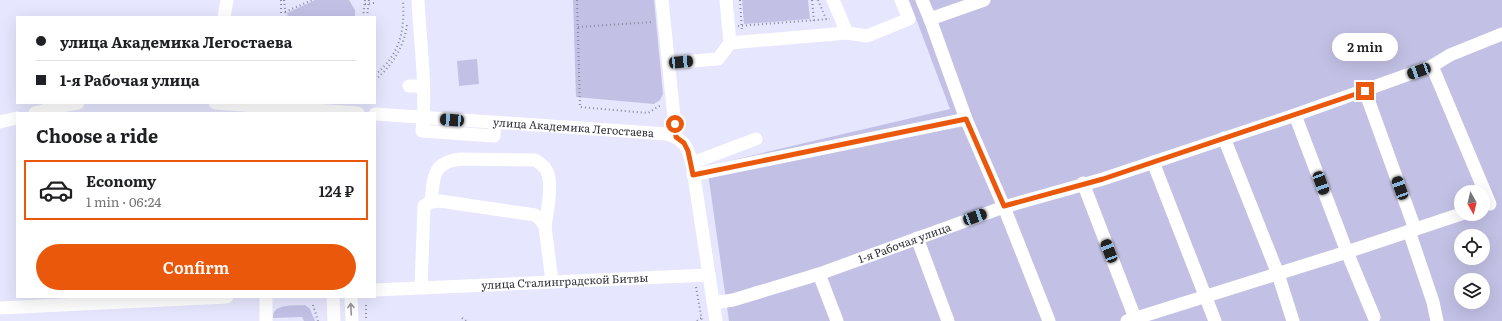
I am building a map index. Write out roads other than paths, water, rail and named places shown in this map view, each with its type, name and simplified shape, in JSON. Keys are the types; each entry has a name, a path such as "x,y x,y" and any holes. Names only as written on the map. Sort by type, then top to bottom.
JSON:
{"street":[{"path":"224,16 226,0"},
{"path":"412,0 423,86 423,118"},
{"path":"662,0 676,137 684,143 688,151 692,169 716,321"},
{"path":"668,63 718,59 730,43 726,0"},
{"path":"833,0 847,33"},
{"path":"730,43 847,33 866,36 909,20 901,0"},
{"path":"922,0 966,119 1004,206 1049,321"},
{"path":"930,19 984,0"},
{"name":"1-я Рабочая улица","path":"713,303 733,300 819,274 1004,206 1083,183 1103,179 1295,115 1432,66 1450,55 1502,34"},
{"path":"1432,66 1492,206"},
{"path":"409,86 423,86"},
{"path":"1365,91 1412,230 1437,321"},
{"path":"39,112 72,104"},
{"path":"227,104 338,112"},
{"name":"улица Академика Легостаева","path":"376,114 667,134 676,137"},
{"path":"1295,115 1346,252 1374,317"},
{"path":"0,122 16,118"},
{"path":"692,169 966,119"},
{"path":"1224,138 1278,274 1293,321"},
{"path":"692,169 756,139"},
{"path":"431,202 435,171 447,161 460,159 535,160 542,164 547,171 549,185 549,202 545,227 552,281"},
{"path":"1153,162 1215,321"},
{"path":"1083,183 1131,320 1454,216"},
{"path":"421,288 424,206 431,202 440,201 535,215 541,220 545,227"},
{"path":"917,238 948,321"},
{"path":"819,274 837,321"},
{"name":"улица Сталинградской Битвы","path":"376,290 709,275"},
{"path":"0,308 64,301 187,298"},
{"path":"266,298 266,321"},
{"path":"333,298 334,321"},
{"path":"351,298 352,321"}]}
